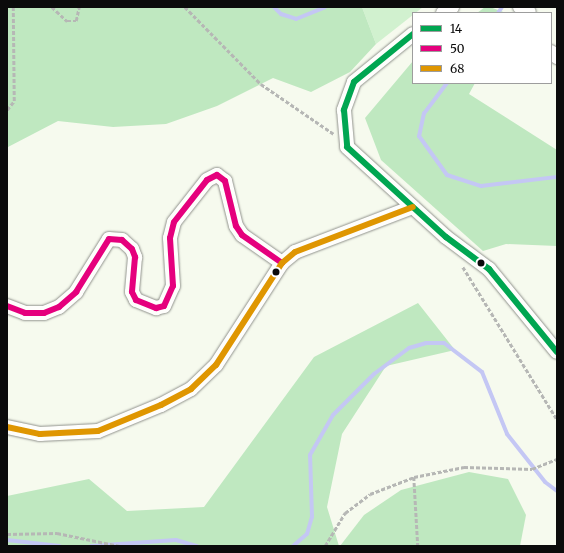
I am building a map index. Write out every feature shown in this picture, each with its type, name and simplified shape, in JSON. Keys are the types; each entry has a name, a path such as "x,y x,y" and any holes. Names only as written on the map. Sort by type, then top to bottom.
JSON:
{"street":[{"path":"412,35 354,82 344,110 347,146 413,207 489,269 557,352"},
{"path":"7,306 25,313 44,313 60,307 76,292 109,239 122,240 132,249 135,257 132,292 136,300 156,308 164,306 173,286 170,238 174,222 207,180 217,175 225,181 236,226 242,235 282,263"},
{"path":"7,427 40,434 98,431 161,405 191,389 216,366 282,263 295,252 413,207"}],"path":[{"path":"7,110 14,101 13,7"},
{"path":"52,7 66,21 76,21 79,7"},
{"path":"186,7 261,84 347,146"},
{"path":"460,261 557,419"},
{"path":"325,546 345,513 370,494 414,477 464,468 532,469 557,459"},
{"path":"414,477 418,546"},
{"path":"7,534 57,533 120,546"}],"green space":[{"path":"7,7 362,7 376,44 350,72 311,92 273,78 217,106 166,124 113,127 58,121 8,147"},
{"path":"362,7 423,7 417,12 412,12 412,16 376,44"},
{"path":"485,7 490,7 503,12 478,12"},
{"path":"412,62 412,84 474,84 469,94 557,150 557,246 506,244 483,251 381,160 365,118"},
{"path":"418,303 455,350 386,366 342,434 327,507 339,546 7,546 7,496 89,479 127,511 204,507 314,357"},
{"path":"469,472 508,479 526,515 520,546 340,546 364,515 401,490"}],"waterway":[{"path":"274,7 281,14 296,19 325,7"},
{"path":"499,12 502,7"},
{"path":"446,84 424,113 419,136 447,175 481,186 557,177"},
{"path":"293,546 307,534 312,517 310,455 333,415 374,374 409,348 426,343 444,343 482,372 507,434 545,482 557,491"},
{"path":"7,540 60,546"},
{"path":"91,546 176,540 197,546"}],"transit line":[{"name":"14","path":"412,35 354,82 344,110 347,147 446,237 489,269 557,352"},
{"name":"50","path":"7,306 25,313 44,313 59,307 76,292 109,239 122,240 132,249 135,257 132,292 136,300 156,308 164,306 173,286 170,238 174,222 207,180 217,175 225,181 236,226 242,235 282,263"},
{"name":"68","path":"7,427 40,434 98,431 161,405 191,389 216,365 282,263 295,252 413,207"}]}
